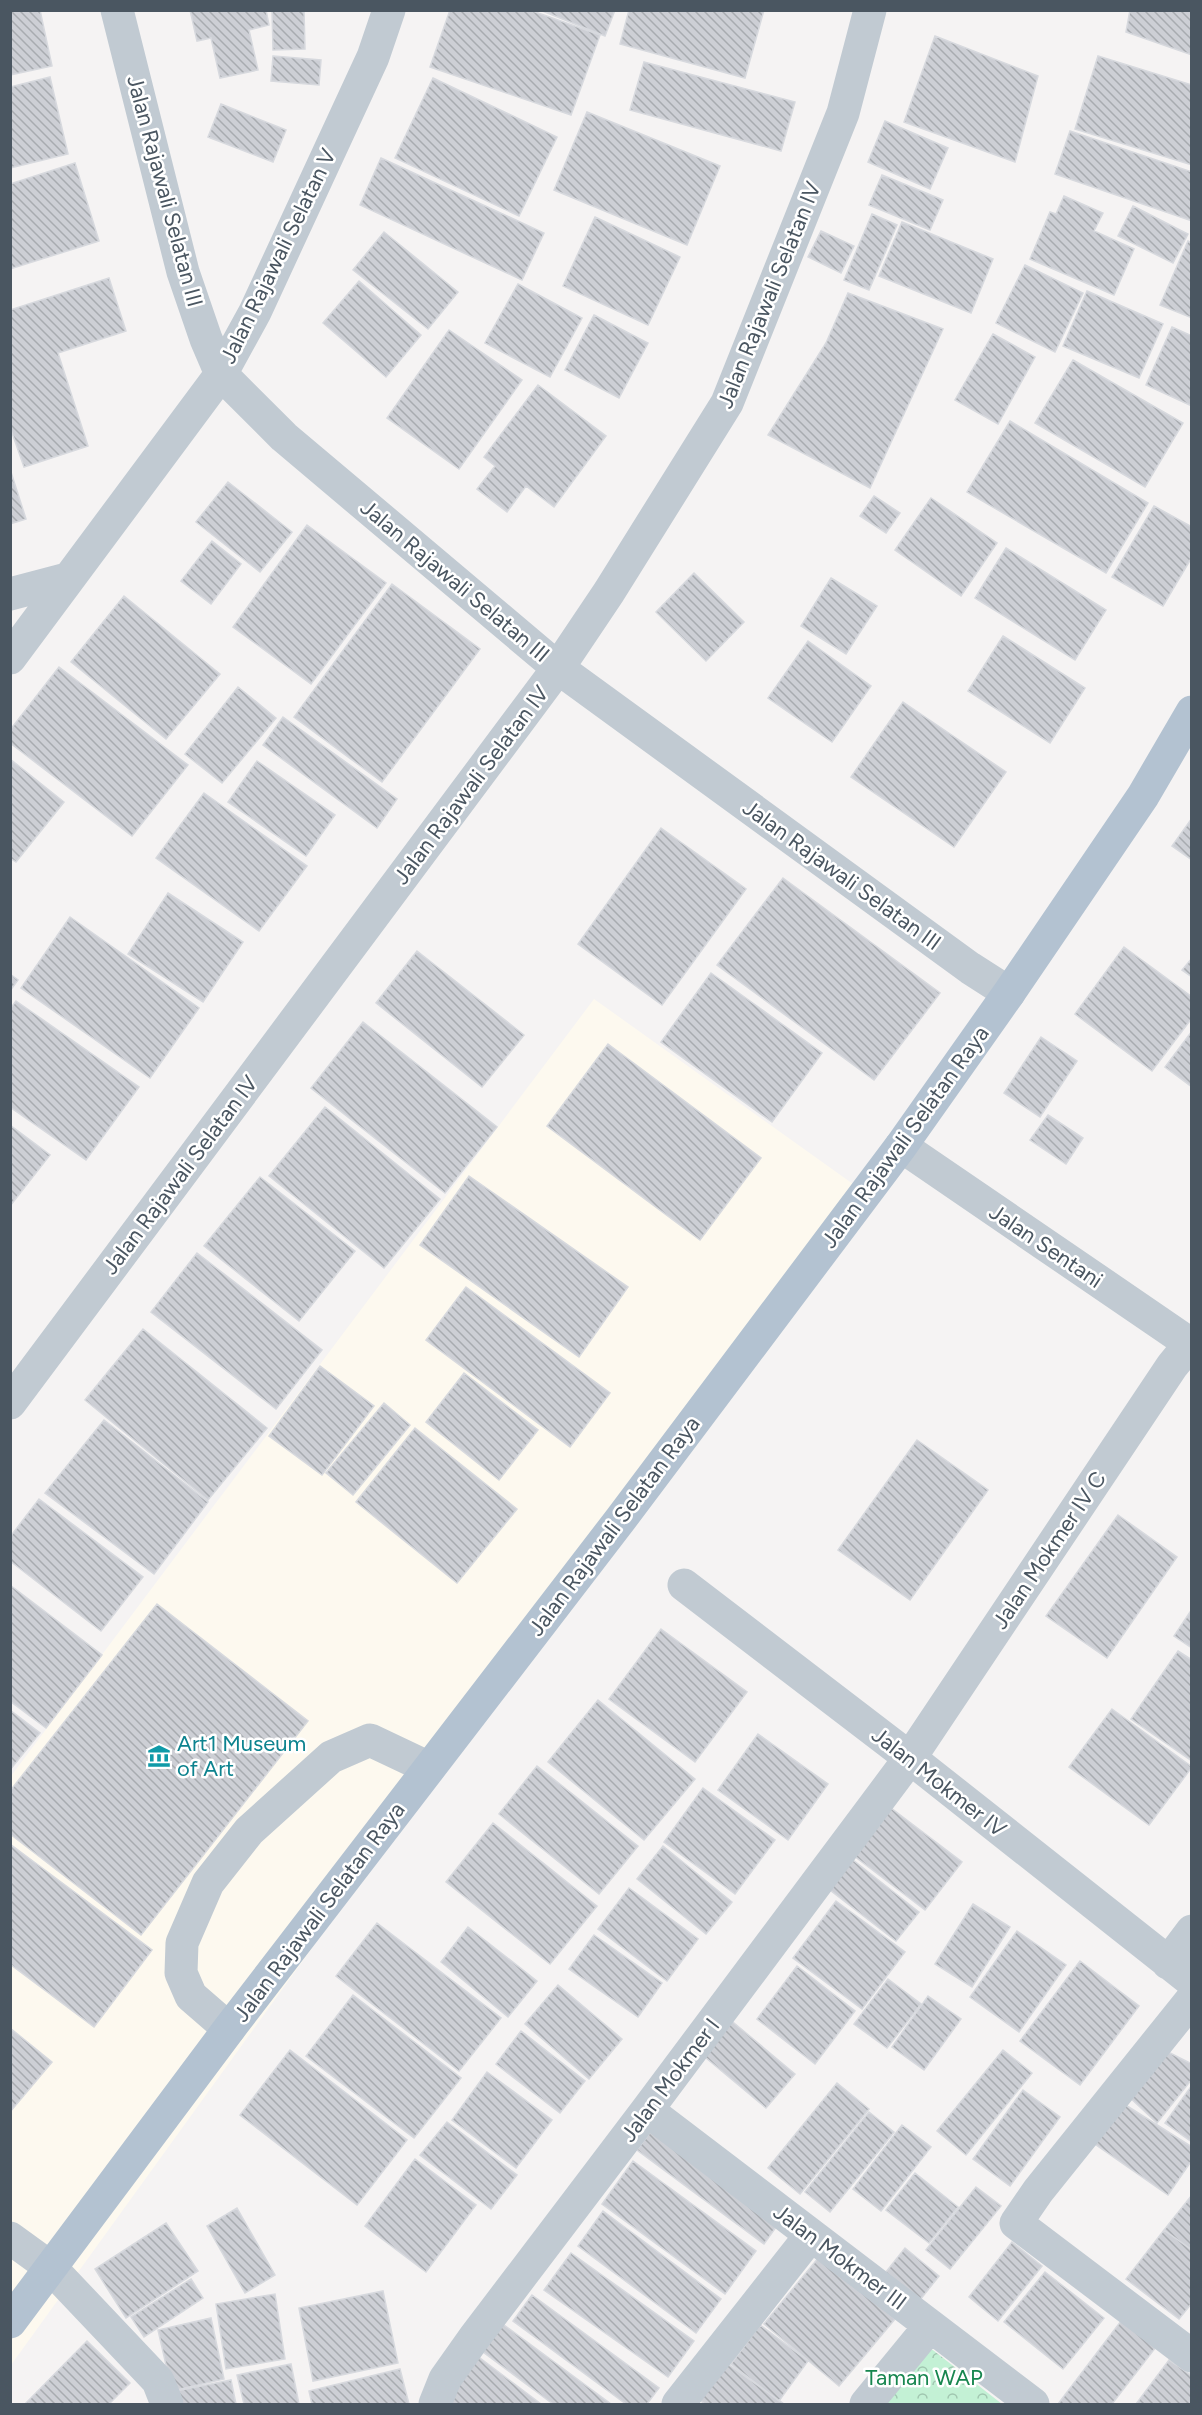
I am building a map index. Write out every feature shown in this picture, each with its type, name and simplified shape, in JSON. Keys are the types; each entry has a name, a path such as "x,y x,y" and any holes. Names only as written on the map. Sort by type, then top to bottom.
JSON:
{"main road":[{"name":"Jalan Rajawali Selatan Raya","path":"10,2322 229,2030 620,1520 901,1146 1009,993 1143,796 1191,712"}],"street":[{"name":"Jalan Rajawali Selatan III","path":"117,10 183,272 206,339 221,374 284,437 558,668 970,968 1009,993"},
{"name":"Jalan Rajawali Selatan V","path":"16,640 67,579 221,374 255,312 368,68 389,10"},
{"name":"Jalan Rajawali Selatan IV","path":"10,1403 558,668 609,592 727,403 843,113 870,10"},
{"path":"10,594 67,579"},
{"name":"Jalan Sentani","path":"901,1146 1191,1345"},
{"name":"Jalan Mokmer IV C","path":"910,1758 1172,1366 1191,1345"},
{"name":"Jalan Mokmer IV","path":"684,1585 910,1758 1180,1972"},
{"path":"229,2030 191,1996 181,1973 182,1943 208,1883 214,1875 249,1831 331,1756 370,1740 429,1768"},
{"name":"Jalan Mokmer I","path":"435,2404 445,2379 474,2338 910,1758"},
{"path":"1180,1972 1191,1931"},
{"path":"1191,1999 1038,2191 1016,2223 1191,2356"},
{"name":"Jalan Mokmer III","path":"647,2110 1033,2404"},
{"path":"678,2404 811,2235"},
{"path":"10,2238 50,2267 158,2381 167,2404"},
{"path":"866,2404 930,2326"}],"shaded area":[{"path":"594,999 860,1189 11,2365 11,1776"}],"green space":[{"name":"Taman WAP","path":"920,2340 1002,2404 869,2404"}],"building":[{"path":"10,10 40,10 52,66 10,75"},
{"path":"190,10 266,10 269,25 249,30 258,70 220,78 211,38 197,41"},
{"path":"272,10 304,10 305,49 273,50"},
{"path":"450,10 530,10 600,35 571,115 430,67"},
{"path":"540,10 615,10 605,36"},
{"path":"629,10 764,10 745,78 620,44"},
{"path":"1130,10 1192,10 1192,55 1126,32"},
{"path":"935,36 1038,76 1015,162 904,122"},
{"path":"273,56 321,60 319,85 271,81"},
{"path":"1098,56 1192,85 1192,165 1075,129"},
{"path":"644,62 795,102 781,151 630,110"},
{"path":"50,77 68,154 10,168 10,87"},
{"path":"433,78 557,137 519,216 395,158"},
{"path":"221,104 286,130 273,162 208,137"},
{"path":"587,112 720,166 687,245 554,190"},
{"path":"885,121 948,148 930,189 868,162"},
{"path":"1070,131 1192,172 1192,221 1055,174"},
{"path":"381,158 544,233 522,280 360,205"},
{"path":"75,163 99,241 10,269 10,184"},
{"path":"882,175 943,200 930,230 869,205"},
{"path":"1064,196 1103,213 1094,231 1134,249 1114,295 1030,259 1050,212 1056,214"},
{"path":"1133,206 1188,234 1173,263 1118,236"},
{"path":"872,214 897,225 869,290 844,280"},
{"path":"595,217 680,257 648,325 563,286"},
{"path":"902,222 993,259 971,313 879,276"},
{"path":"821,231 854,246 841,273 808,257"},
{"path":"384,232 458,292 428,329 353,270"},
{"path":"1188,241 1192,243 1192,318 1160,305"},
{"path":"1025,265 1083,293 1055,352 996,323"},
{"path":"109,278 126,331 58,353 88,446 24,467 10,427 10,310"},
{"path":"359,281 421,335 386,377 323,323"},
{"path":"518,284 582,318 550,377 485,343"},
{"path":"1087,291 1163,324 1139,378 1063,346"},
{"path":"848,293 943,329 870,488 768,435 826,343"},
{"path":"594,315 648,343 619,398 565,370"},
{"path":"1172,327 1192,336 1192,406 1146,385"},
{"path":"449,330 522,380 459,469 387,418"},
{"path":"993,334 1035,357 998,424 955,400"},
{"path":"1073,360 1183,423 1145,487 1035,423"},
{"path":"538,385 606,436 554,507 526,486 507,512 477,489 495,466 484,457"},
{"path":"1010,421 1148,503 1106,573 967,492"},
{"path":"10,469 26,519 10,524"},
{"path":"228,482 292,532 260,572 196,522"},
{"path":"874,496 900,513 886,533 860,516"},
{"path":"931,498 997,543 961,596 895,550"},
{"path":"1154,506 1192,527 1192,557 1163,606 1112,577"},
{"path":"307,525 386,583 311,684 233,627"},
{"path":"212,541 241,564 211,604 181,581"},
{"path":"1006,548 1106,610 1075,660 975,598"},
{"path":"694,573 744,622 706,661 656,612"},
{"path":"831,578 877,606 846,654 801,626"},
{"path":"392,584 480,649 382,782 294,717"},
{"path":"124,596 220,674 166,739 71,662"},
{"path":"1003,636 1085,688 1050,743 968,691"},
{"path":"808,641 871,686 832,742 768,698"},
{"path":"59,667 188,765 132,836 10,743 10,730"},
{"path":"238,687 276,718 222,783 185,754"},
{"path":"903,702 1006,772 954,847 851,777"},
{"path":"283,717 397,799 377,828 263,745"},
{"path":"10,759 64,802 16,862 10,858"},
{"path":"257,761 335,815 306,856 228,802"},
{"path":"204,793 307,866 259,931 156,858"},
{"path":"1192,818 1192,860 1172,846"},
{"path":"661,828 746,889 662,1005 578,944"},
{"path":"783,878 940,993 874,1080 717,965"},
{"path":"168,893 243,942 203,1002 128,954"},
{"path":"70,917 199,1008 150,1078 21,988"},
{"path":"1124,947 1192,997 1192,1018 1152,1071 1075,1014"},
{"path":"417,951 524,1035 482,1087 376,1003"},
{"path":"1192,958 1192,977 1182,970"},
{"path":"711,973 822,1053 772,1122 661,1042"},
{"path":"10,974 18,980 10,991"},
{"path":"16,1001 139,1087 86,1160 10,1107 10,1009"},
{"path":"363,1022 497,1127 445,1193 311,1088"},
{"path":"1192,1031 1192,1087 1165,1067"},
{"path":"1041,1037 1077,1061 1040,1117 1004,1093"},
{"path":"608,1044 761,1158 700,1240 547,1126"},
{"path":"325,1107 440,1199 384,1268 269,1176"},
{"path":"1048,1115 1083,1138 1066,1164 1030,1140"},
{"path":"10,1125 50,1155 10,1206"},
{"path":"469,1176 628,1287 579,1357 420,1245"},
{"path":"260,1177 355,1251 299,1321 204,1246"},
{"path":"197,1253 322,1350 276,1409 151,1312"},
{"path":"466,1287 610,1393 570,1447 426,1340"},
{"path":"143,1329 267,1428 208,1500 85,1400"},
{"path":"320,1366 374,1406 322,1475 269,1436"},
{"path":"464,1373 538,1430 499,1480 426,1422"},
{"path":"384,1403 410,1425 353,1495 326,1473"},
{"path":"104,1420 208,1502 154,1574 45,1493"},
{"path":"415,1428 517,1509 457,1583 356,1502"},
{"path":"917,1440 988,1490 910,1600 838,1550"},
{"path":"39,1499 143,1577 101,1631 10,1561 10,1537"},
{"path":"1118,1515 1177,1557 1107,1658 1046,1616"},
{"path":"10,1585 102,1655 46,1728 10,1701"},
{"name":"Art1 Museum of Art","path":"157,1604 308,1721 141,1935 10,1834 10,1791"},
{"path":"1192,1609 1192,1648 1174,1636"},
{"path":"661,1629 747,1692 695,1762 609,1699"},
{"path":"1178,1651 1192,1660 1192,1761 1131,1719"},
{"path":"598,1700 695,1779 644,1840 548,1762"},
{"path":"1112,1709 1192,1767 1149,1825 1069,1767"},
{"path":"10,1710 40,1733 10,1770"},
{"path":"758,1734 828,1784 788,1840 718,1790"},
{"path":"537,1766 638,1846 599,1894 499,1814"},
{"path":"703,1788 775,1840 735,1894 664,1842"},
{"path":"891,1808 962,1862 925,1910 853,1855"},
{"path":"493,1823 597,1906 550,1964 446,1882"},
{"path":"10,1844 152,1950 94,2027 10,1964"},
{"path":"663,1846 732,1902 706,1934 637,1879"},
{"path":"853,1860 919,1912 896,1941 830,1890"},
{"path":"629,1888 698,1939 667,1981 598,1929"},
{"path":"836,1901 905,1952 862,2009 793,1958"},
{"path":"973,1904 1010,1927 972,1987 935,1964"},
{"path":"377,1923 501,2018 459,2071 336,1976"},
{"path":"468,1927 537,1981 508,2017 441,1962"},
{"path":"1017,1931 1066,1965 1019,2032 970,1997"},
{"path":"594,1935 662,1983 638,2017 569,1969"},
{"path":"1080,1961 1139,2006 1080,2085 1020,2041"},
{"path":"797,1966 855,2011 815,2064 757,2019"},
{"path":"888,1979 921,2004 887,2048 854,2024"},
{"path":"558,1985 622,2039 589,2079 525,2024"},
{"path":"353,1995 461,2078 414,2138 306,2056"},
{"path":"928,1996 961,2019 924,2070 892,2047"},
{"path":"728,2018 795,2074 766,2108 700,2053"},
{"path":"10,2028 52,2062 10,2112"},
{"path":"521,2031 585,2081 560,2113 496,2064"},
{"path":"290,2050 407,2140 357,2205 240,2115"},
{"path":"1003,2050 1032,2073 966,2155 937,2131"},
{"path":"1164,2050 1192,2064 1192,2079 1157,2123 1127,2095"},
{"path":"487,2072 552,2120 516,2168 452,2120"},
{"path":"837,2083 869,2109 800,2194 768,2168"},
{"path":"1192,2085 1192,2142 1165,2123"},
{"path":"1023,2090 1060,2117 1010,2186 973,2159"},
{"path":"1124,2104 1192,2147 1192,2160 1168,2195 1092,2142"},
{"path":"869,2112 894,2132 830,2212 805,2192"},
{"path":"447,2122 517,2175 491,2209 420,2155"},
{"path":"657,2123 784,2216 764,2244 637,2150"},
{"path":"902,2125 931,2147 881,2211 853,2189"},
{"path":"415,2159 476,2205 426,2272 365,2226"},
{"path":"633,2161 756,2251 725,2294 602,2204"},
{"path":"915,2173 958,2207 929,2243 886,2210"},
{"path":"976,2187 1001,2206 950,2269 926,2250"},
{"path":"1192,2195 1192,2250 1164,2230"},
{"path":"237,2208 275,2275 245,2293 207,2226"},
{"path":"603,2211 721,2299 696,2333 578,2246"},
{"path":"166,2223 198,2271 126,2318 95,2269"},
{"path":"1164,2230 1192,2250 1192,2303 1179,2319 1126,2279"},
{"path":"1012,2242 1042,2266 998,2321 969,2297"},
{"path":"905,2248 939,2276 916,2305 882,2277"},
{"path":"571,2253 694,2341 668,2377 544,2290"},
{"path":"819,2257 895,2319 839,2386 764,2324"},
{"path":"1045,2272 1104,2318 1063,2369 1004,2322"},
{"path":"191,2279 203,2298 144,2337 131,2317"},
{"path":"383,2291 398,2363 313,2381 299,2308"},
{"path":"275,2294 285,2359 226,2369 216,2304"},
{"path":"532,2295 659,2388 647,2404 626,2404 513,2321"},
{"path":"211,2318 224,2379 172,2391 158,2330"},
{"path":"1121,2321 1156,2347 1112,2404 1058,2404"},
{"path":"500,2322 611,2404 553,2404 479,2349"},
{"path":"760,2325 808,2361 779,2401 731,2364"},
{"path":"87,2341 130,2383 109,2404 25,2404"},
{"path":"476,2355 541,2404 452,2404 444,2398"},
{"path":"1169,2360 1192,2376 1192,2404 1136,2404"},
{"path":"725,2362 784,2404 705,2404 698,2399"},
{"path":"291,2364 299,2404 244,2404 237,2375"},
{"path":"400,2369 409,2404 312,2404 309,2391"},
{"path":"231,2380 236,2404 179,2404 176,2391"}],"place":[{"name":"Art1 Museum of Art","path":"159,1756"}]}
